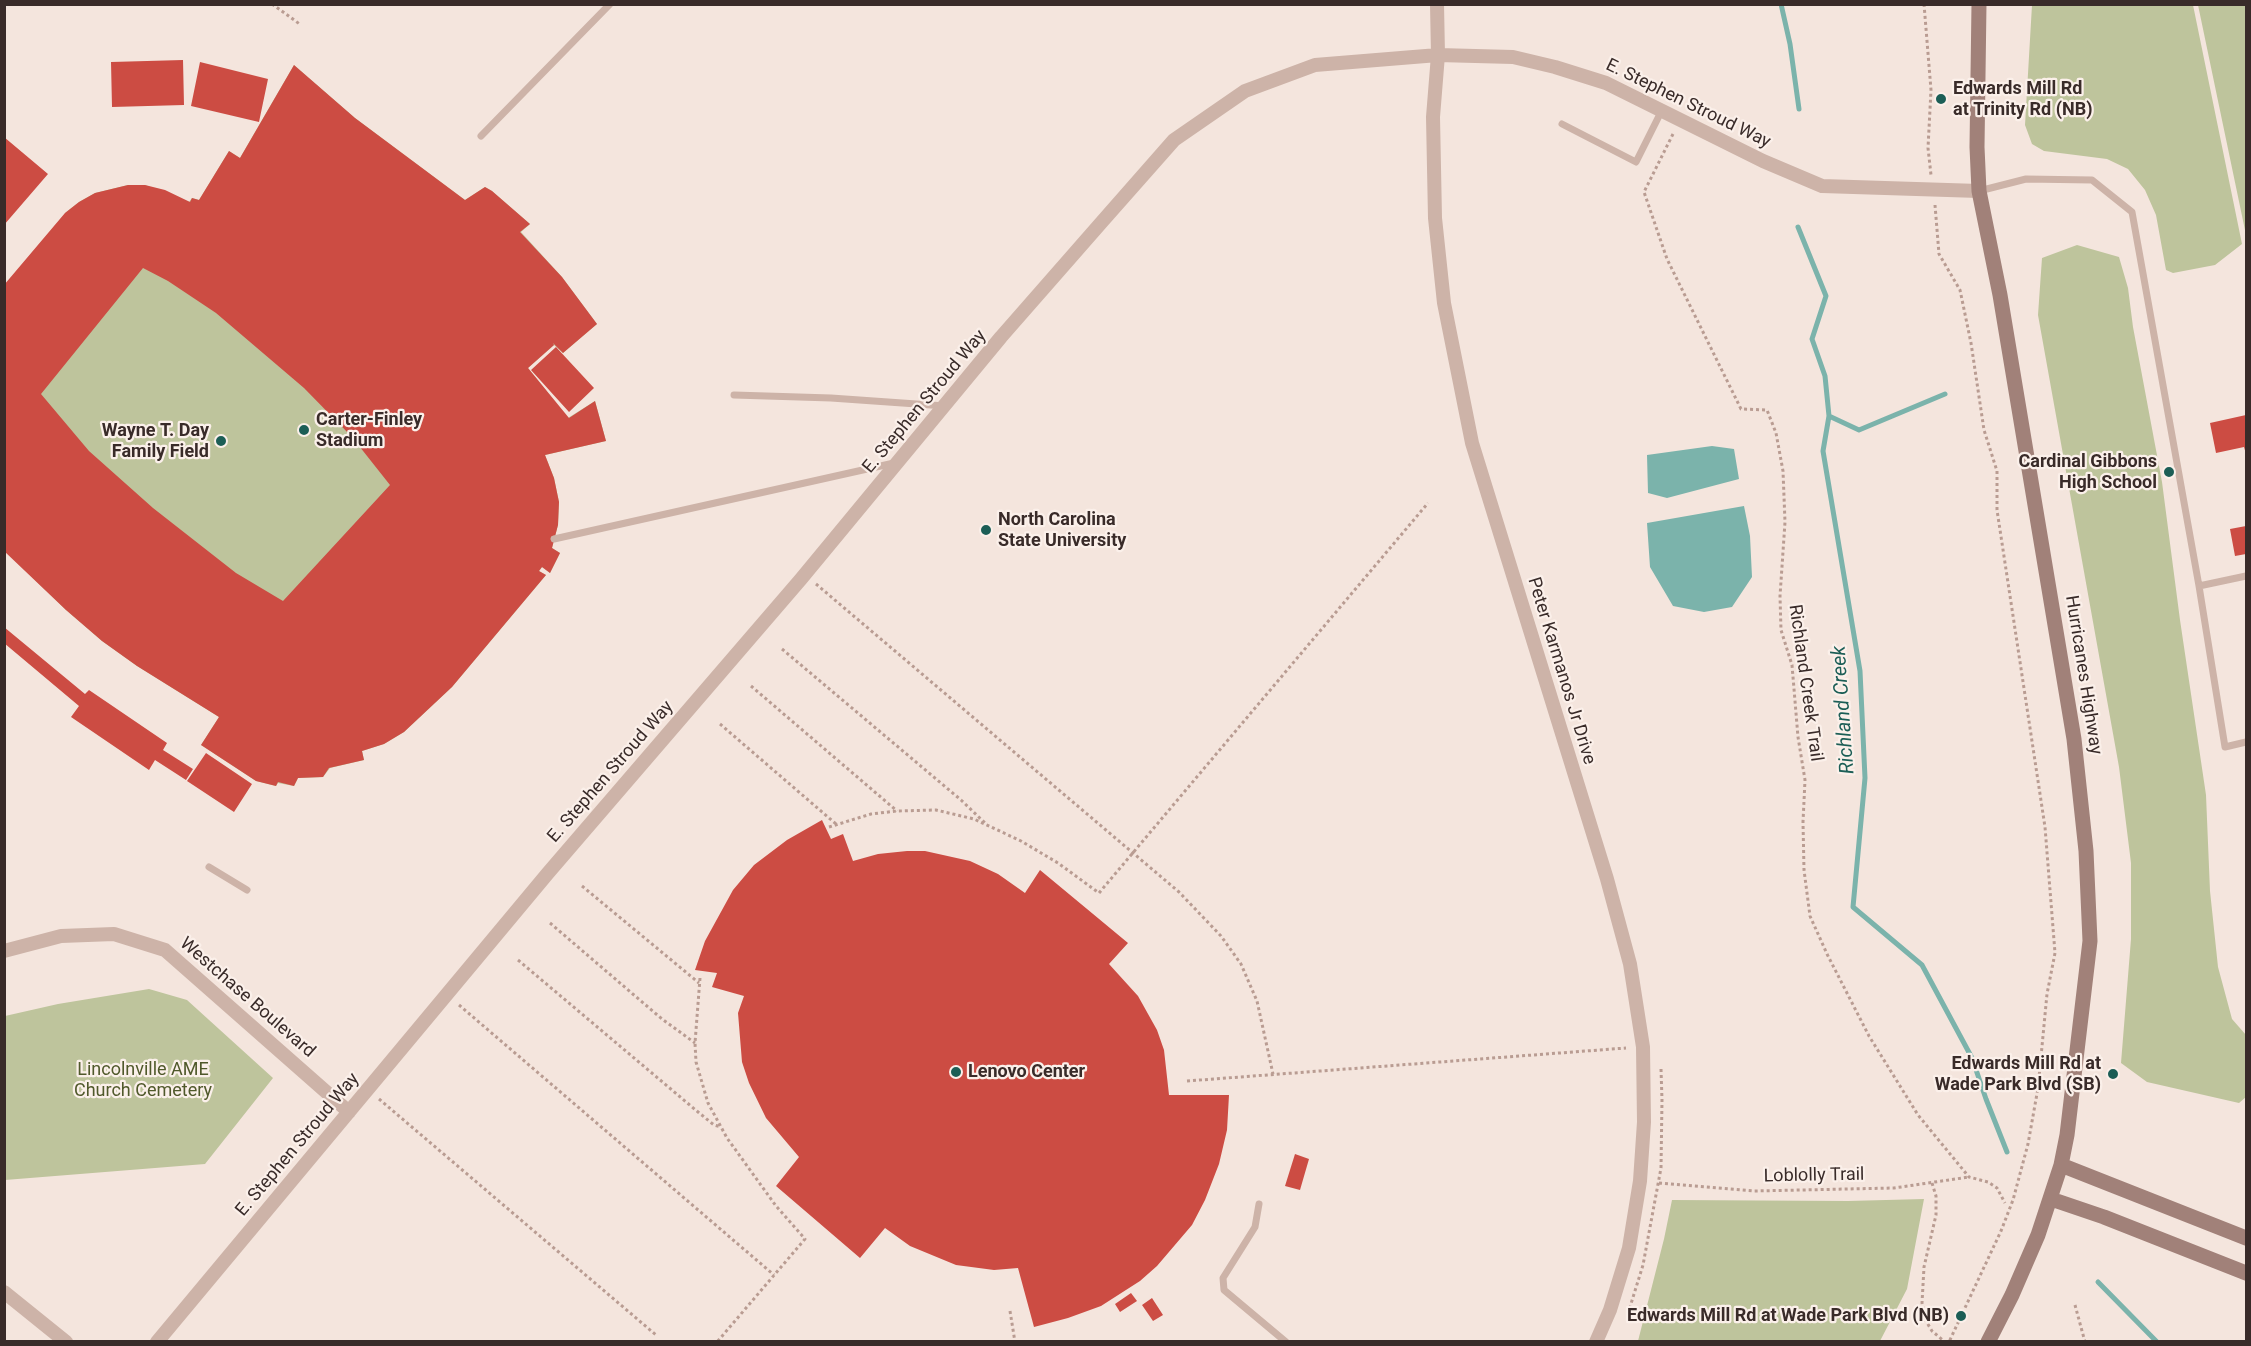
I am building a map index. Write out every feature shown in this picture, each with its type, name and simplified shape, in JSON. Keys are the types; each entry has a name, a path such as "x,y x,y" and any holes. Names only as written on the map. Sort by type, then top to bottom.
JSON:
{"main road":[{"name":"Hurricanes Highway","path":"1980,4 1977,147 1979,191 2000,295 2074,739 2085,851 2090,941 2067,1135 2061,1165 2038,1235 2012,1295 1988,1341"},
{"path":"2061,1165 2247,1238"},
{"path":"2051,1199 2104,1217 2247,1273"}],"street":[{"name":"Peter Karmanos Jr Drive","path":"1437,4 1438,55 1433,117 1435,218 1444,303 1468,424 1533,646 1610,890 1630,964 1643,1047 1644,1122 1640,1181 1631,1236 1610,1310 1596,1341"},
{"name":"E. Stephen Stroud Way","path":"157,1341 548,873 794,587 1001,337 1174,140 1245,91 1315,65 1438,55 1513,57 1606,83 1762,161 1822,186 1979,191"},
{"name":"Westchase Boulevard","path":"4,951 61,936 114,934 165,950 349,1112"},
{"path":"4,1292 66,1341"}],"lane":[{"path":"481,136 610,4"},
{"path":"1562,124 1636,162 1662,110"},
{"path":"1979,191 2026,179 2092,180 2132,212 2199,585 2225,747 2247,742"},
{"path":"734,395 831,398 946,406"},
{"path":"554,539 899,462"},
{"path":"2199,585 2247,576"},
{"path":"209,867 246,890"},
{"path":"1259,1204 1255,1227 1223,1278 1224,1290 1286,1341"}],"path":[{"path":"272,4 301,25"},
{"path":"1924,4 1931,90 1928,148"},
{"name":"Richland Creek Trail","path":"1665,151 1644,192 1667,259 1741,409 1767,410 1776,434 1783,471 1785,522 1780,596 1781,630 1792,665 1798,737 1805,780 1804,870 1810,916 1869,1036 1918,1114 1970,1177 1988,1182 1997,1188 2005,1203"},
{"path":"1932,1183 1936,1196 1936,1215 1924,1268 1922,1303 1926,1321 1932,1331 1947,1341 2001,1231 2016,1189 2028,1144 2038,1088 2047,994 2055,953 2045,827 1997,510 1997,471 1983,430 1971,343 1960,290 1939,254 1936,226"},
{"path":"829,826 871,814 936,810 986,824 1021,841 1099,893 1428,503"},
{"path":"816,584 1179,892 1221,936 1241,964 1257,1001 1273,1074"},
{"path":"782,649 961,800 986,824"},
{"path":"751,686 897,811"},
{"path":"720,723 836,824"},
{"path":"582,886 699,983"},
{"path":"550,922 662,1019 694,1043"},
{"path":"518,960 698,1112 714,1125 721,1127"},
{"path":"700,978 694,1043 696,1062 708,1103 721,1127 776,1206 805,1239 717,1341"},
{"path":"459,1005 774,1275"},
{"path":"1187,1081 1626,1048"},
{"path":"379,1099 656,1335"},
{"name":"Loblolly Trail","path":"1659,1183 1754,1191 1894,1188 1970,1177"},
{"path":"2075,1305 2085,1341"},
{"path":"1010,1311 1015,1341"}],"green space":[{"path":"2032,5 2193,5 2242,244 2215,265 2173,273 2166,270 2156,215 2145,190 2128,169 2107,159 2044,151 2032,144 2025,125"},
{"path":"2198,5 2246,5 2246,235"},
{"name":"Carter-Finley Stadium","path":"294,65 355,118 465,200 485,187 530,224 521,232 562,277 597,324 563,353 554,345 528,368 568,418 595,401 606,441 545,455 554,478 559,502 558,525 552,548 560,553 550,573 542,567 539,571 546,575 452,687 404,732 384,744 362,751 364,760 330,768 323,777 298,778 294,786 278,783 276,786 256,781 201,745 219,717 137,666 102,641 5,551 65,213 95,193 128,185 145,185 189,202 192,198 199,200 229,151 240,158"},
{"path":"2077,245 2119,257 2128,288 2133,327 2162,482 2206,795 2210,891 2218,967 2232,1019 2246,1035 2246,1097 2239,1103 2147,1082 2121,1063 2131,939 2131,863 2119,767 2038,315 2042,258"},
{"name":"Lincolnville AME Church Cemetery","path":"149,989 187,1000 273,1078 205,1164 5,1180 5,1016 58,1004"},
{"path":"1924,1199 1907,1289 1880,1341 1638,1341 1672,1200"}],"water":[{"path":"1712,446 1734,449 1739,479 1667,498 1648,493 1647,455"},
{"path":"1744,506 1750,536 1752,577 1732,607 1704,612 1673,606 1650,567 1647,523"}],"building":[{"path":"183,60 184,105 112,107 111,62"},
{"path":"200,62 268,79 259,122 191,106"},
{"name":"Carter-Finley Stadium","path":"294,65 355,118 465,200 485,187 492,191 530,224 520,232 562,277 597,324 563,353 553,343 554,345 528,368 569,418 595,401 606,441 545,455 554,478 559,502 558,525 552,548 560,553 550,573 542,567 539,571 546,575 452,687 404,732 384,744 362,751 364,760 329,768 323,777 298,778 294,786 278,782 276,786 256,781 201,745 219,717 137,666 102,641 4,551 4,285 65,213 95,193 128,185 145,185 165,190 190,202 192,198 199,200 229,151 240,158","holes":["143,268 168,281 216,313 304,388 352,437 390,485 283,601 236,573 153,508 89,451 41,394"]},
{"path":"4,137 48,174 4,225"},
{"path":"556,347 594,388 569,412 531,370"},
{"path":"2246,415 2246,454 2244,447 2216,453 2210,423"},
{"path":"2246,526 2246,554 2235,556 2230,529"},
{"path":"4,627 85,694 89,690 167,743 163,750 193,769 186,780 155,760 149,770 71,717 79,706 4,643"},
{"path":"206,753 252,784 234,812 187,781"},
{"name":"Lenovo Center","path":"822,820 831,839 843,834 853,861 878,854 925,851 970,861 998,874 1025,893 1040,870 1128,943 1109,964 1138,996 1157,1030 1164,1050 1169,1095 1229,1095 1227,1130 1219,1164 1192,1225 1157,1266 1140,1281 1101,1306 1034,1327 1018,1268 994,1270 956,1265 910,1246 885,1228 860,1258 776,1186 799,1157 766,1118 749,1083 742,1062 738,1013 744,996 712,987 717,973 695,970 705,941 733,890 754,865 787,840"},
{"path":"1295,1154 1309,1159 1300,1190 1285,1186"},
{"path":"1131,1293 1137,1301 1120,1312 1115,1304"},
{"path":"1152,1298 1163,1315 1153,1321 1142,1305"}],"waterway":[{"name":"Richland Creek","path":"1781,4 1790,44 1799,109"},
{"name":"Richland Creek","path":"1798,227 1826,296 1812,339 1825,376 1829,416 1823,451 1860,671 1865,778 1853,907 1922,965 1972,1058 2007,1152"},
{"path":"1829,416 1859,430 1945,394"},
{"name":"Richland Creek","path":"2098,1282 2157,1342"}],"place":[{"name":"Edwards Mill Rd at Trinity Rd (NB)","path":"1941,99"},
{"name":"Carter-Finley Stadium","path":"304,430"},
{"name":"Wayne T. Day Family Field","path":"221,441"},
{"name":"Cardinal Gibbons High School","path":"2169,472"},
{"name":"North Carolina State University","path":"986,530"},
{"name":"Lenovo Center","path":"956,1072"},
{"name":"Edwards Mill Rd at Wade Park Blvd (SB)","path":"2113,1074"},
{"name":"Edwards Mill Rd at Wade Park Blvd (NB)","path":"1961,1316"}]}
